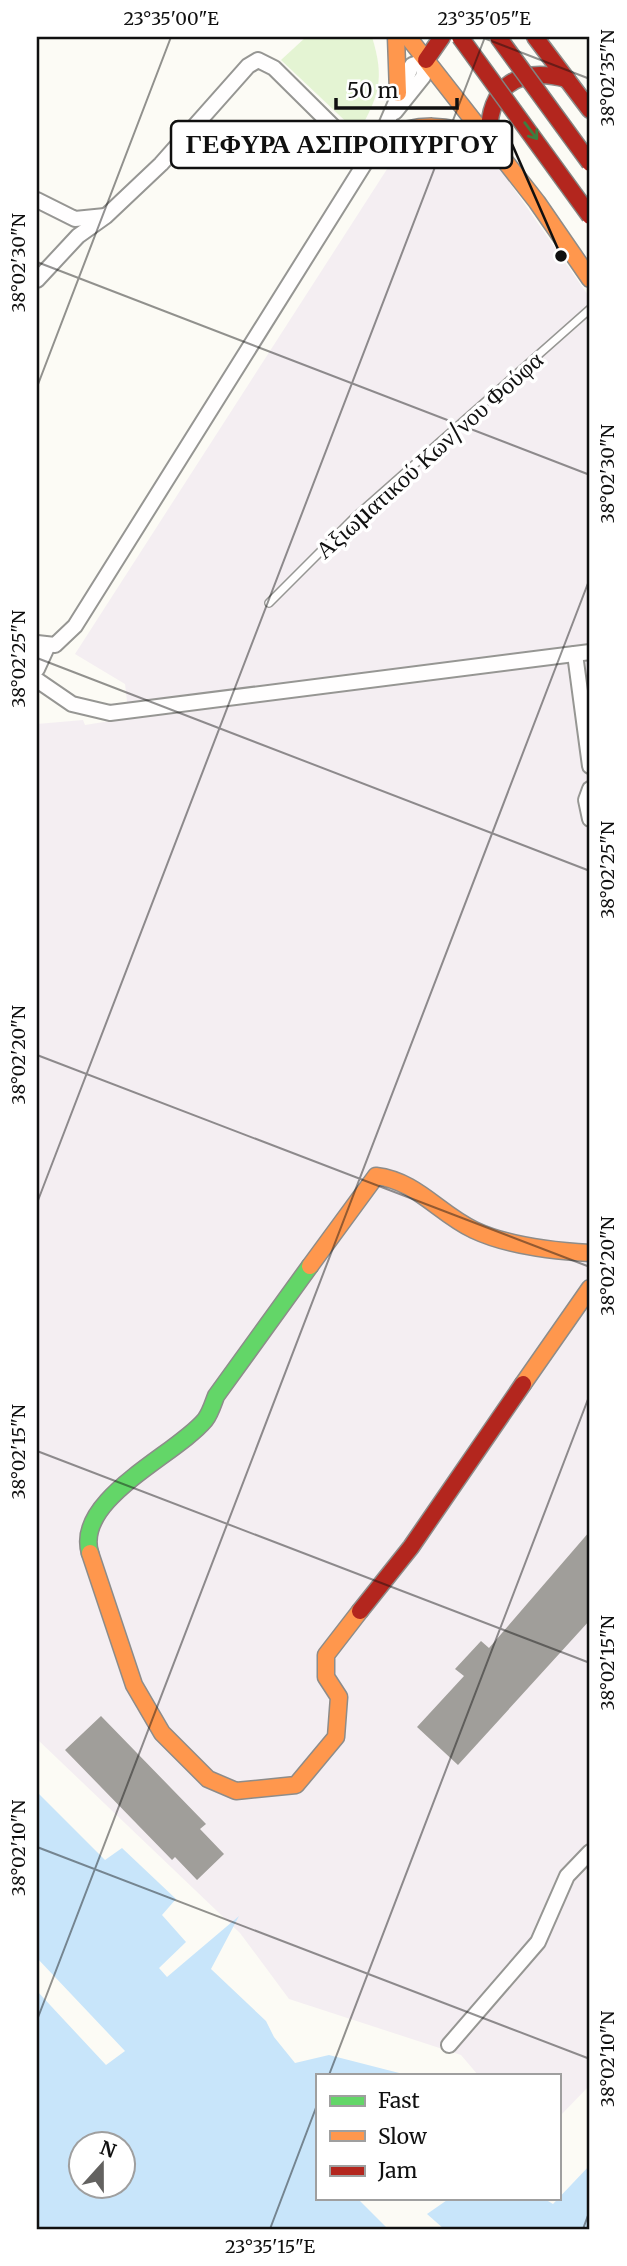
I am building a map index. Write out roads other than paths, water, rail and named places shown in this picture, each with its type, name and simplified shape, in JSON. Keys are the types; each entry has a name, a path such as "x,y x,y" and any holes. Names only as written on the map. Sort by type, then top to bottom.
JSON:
{"main road":[{"path":"396,37 398,93"},
{"path":"408,37 489,141 590,279"},
{"path":"426,60 442,37"},
{"path":"460,37 590,216"},
{"path":"498,37 590,163"},
{"path":"521,37 545,51"},
{"path":"535,37 590,110"},
{"path":"489,141 488,116 499,93 508,84 530,73 555,74 567,79"},
{"path":"380,139 412,126 428,124 453,126 489,141"},
{"path":"590,1252 563,1253 474,1231 408,1183 389,1176 376,1176 224,1385 205,1420 107,1500 89,1527 88,1548 134,1685 162,1733 208,1779 236,1791 270,1790 296,1785 336,1737 339,1697 326,1677 326,1655 411,1547 590,1288"}],"street":[{"path":"37,280 78,236 106,216 161,164 248,66 258,60 274,68 367,160"},
{"path":"37,669 42,644 62,641 75,626 394,113 423,77 426,60 412,65 398,93 394,113"},
{"path":"37,200 75,219 106,216"},
{"path":"37,680 72,704 110,713 590,652"},
{"path":"575,654 590,766"},
{"path":"590,789 586,800 590,819"},
{"path":"449,2045 538,1942 567,1876 590,1852"}],"lane":[{"name":"Αξιωματικού Κων/νου Φούφα","path":"269,603 355,517 590,309"}],"water":[{"path":"37,1792 105,1860 122,1848 176,1899 162,1915 186,1942 159,1968 167,1977 239,1916 211,1969 266,2021 274,2037 295,2063 329,2055 403,2074 316,2074 316,2200 359,2200 388,2229 37,2229 37,1991 106,2065 125,2051 37,1958"},
{"path":"590,2165 590,2229 444,2229 427,2214 447,2200 546,2200 553,2204 560,2200 560,2197"}],"place":[{"name":"ΓΕΦΥΡΑ ΑΣΠΡΟΠΥΡΓΟΥ","path":"561,256"}]}
